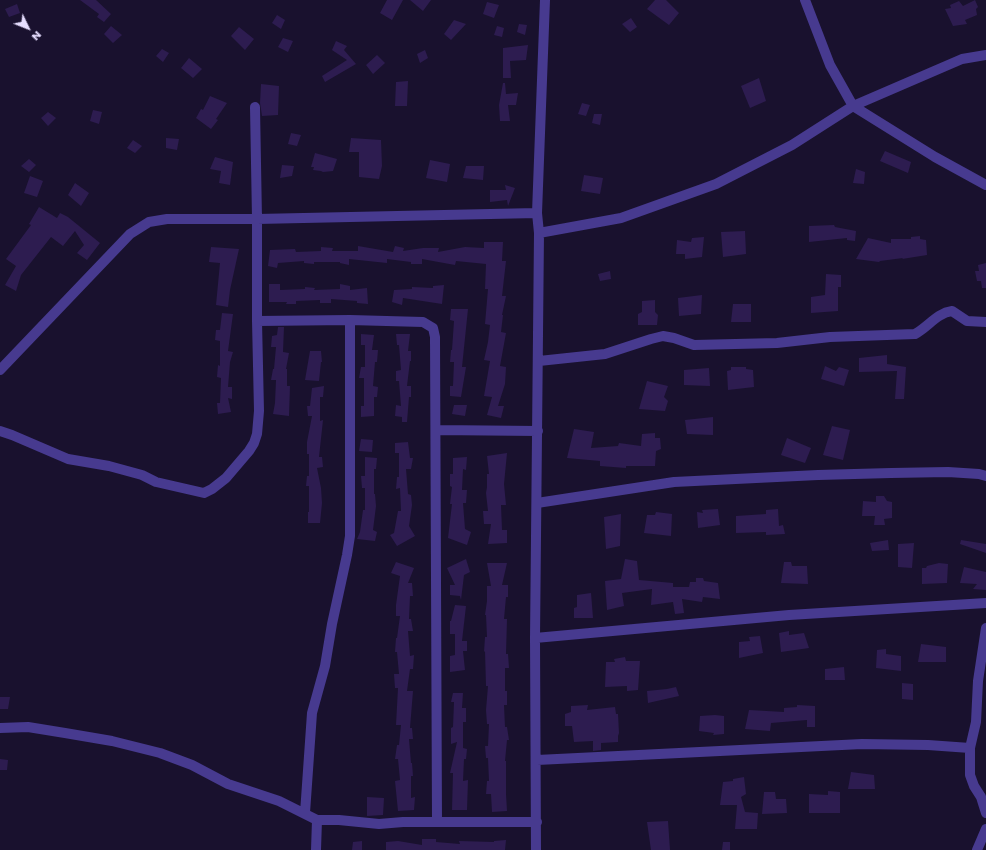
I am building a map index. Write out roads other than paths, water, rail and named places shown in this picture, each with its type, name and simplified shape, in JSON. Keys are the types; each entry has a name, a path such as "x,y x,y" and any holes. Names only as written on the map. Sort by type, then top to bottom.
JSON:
{"street":[{"path":"536,850 537,760 535,638 539,361 539,233 537,213 545,0"},
{"path":"804,0 830,65 853,106 935,157 986,185"},
{"path":"539,233 621,218 716,184 792,145 853,106 962,59 986,55"},
{"path":"0,431 68,459 109,466 142,475 156,482 204,493 212,489 226,478 249,451 257,434 259,411 256,321 257,219 254,107"},
{"path":"0,370 130,234 149,222 167,219 257,219 537,213"},
{"path":"539,361 606,354 664,336 694,345 777,343 830,337 915,334 923,330 945,312 952,311 967,321 986,322"},
{"path":"256,321 350,320 423,322 433,328 435,337 436,430 437,822"},
{"path":"305,813 312,712 325,666 350,536 350,320"},
{"path":"436,430 538,432"},
{"path":"536,503 674,482 891,473 948,472 980,474 986,476"},
{"path":"535,638 789,615 986,603"},
{"path":"986,628 978,681 976,722 970,748 970,774 986,813"},
{"path":"0,728 28,728 65,733 112,741 160,753 192,765 228,784 279,801 317,820 339,820 379,824 403,822 537,822"},
{"path":"537,760 862,744 928,745 970,748"},
{"path":"316,850 317,820"},
{"path":"977,850 986,829"}]}
